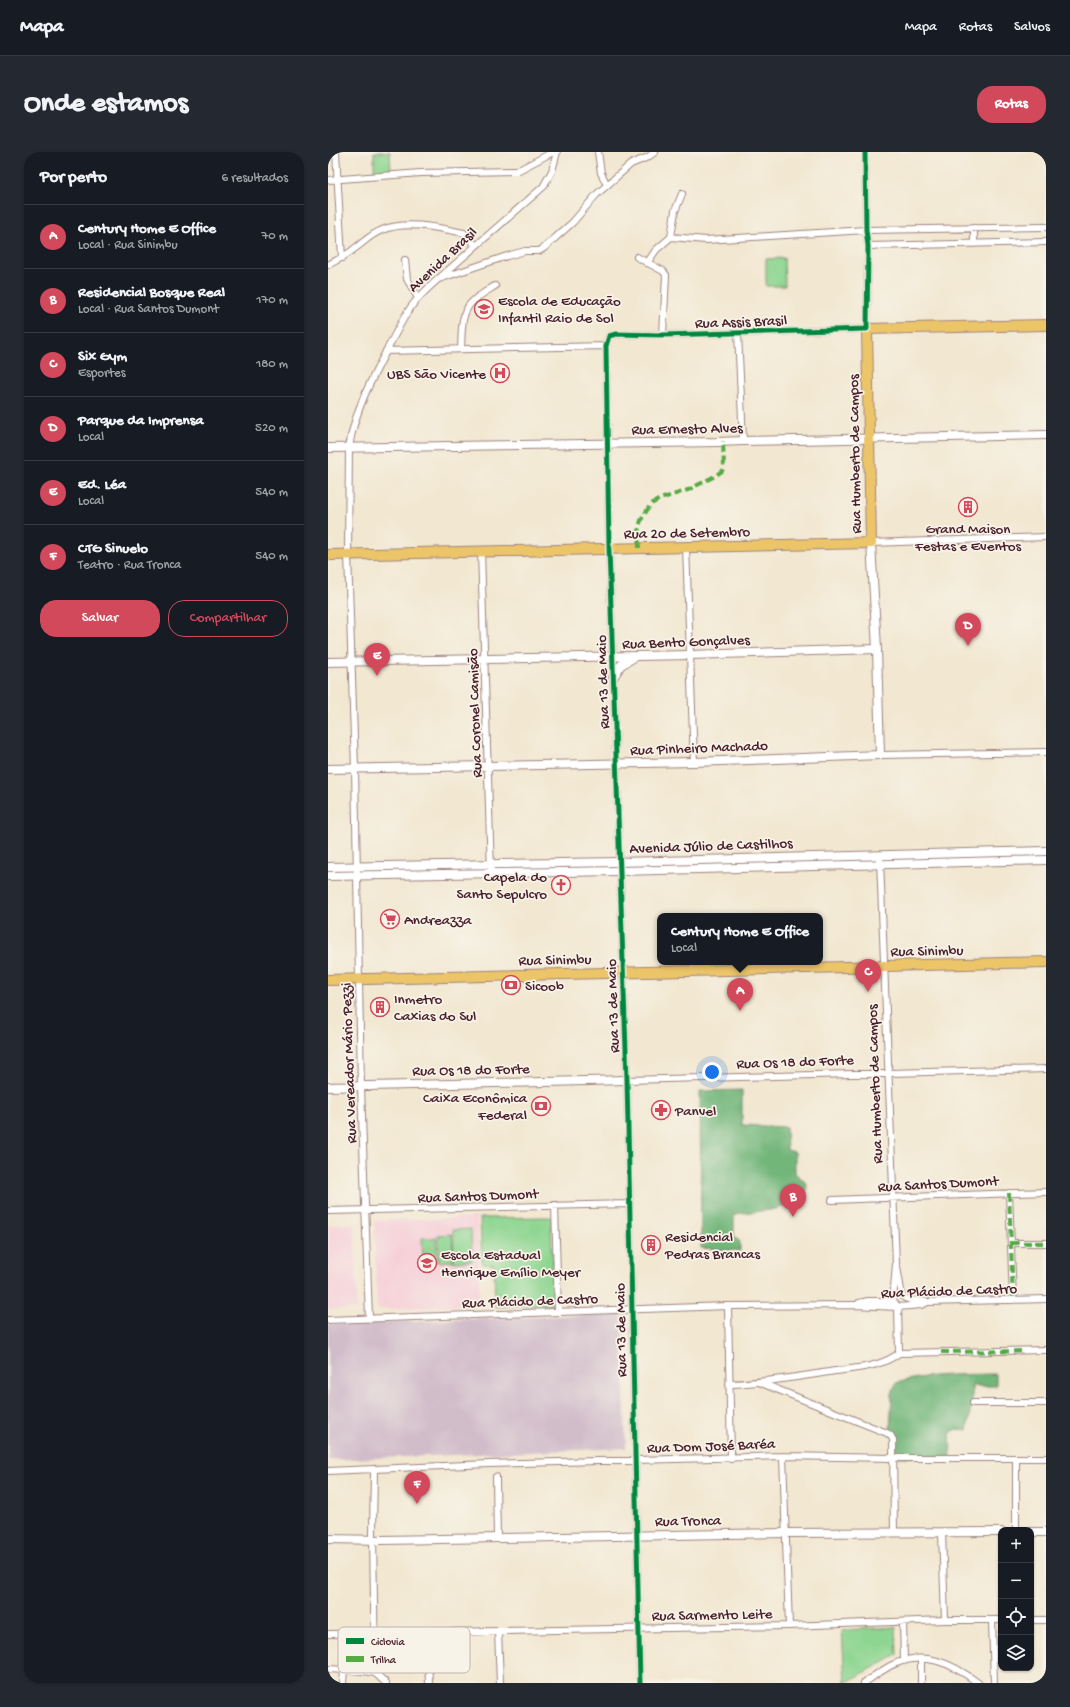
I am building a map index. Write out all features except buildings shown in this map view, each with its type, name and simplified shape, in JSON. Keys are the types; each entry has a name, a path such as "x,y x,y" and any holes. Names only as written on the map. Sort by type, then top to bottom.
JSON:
{"main road":[{"name":"Rua Assis Brasil","path":"867,329 1046,325"},
{"name":"Rua Humberto de Campos","path":"867,329 872,542"},
{"name":"Rua 20 de Setembro","path":"328,555 598,549 609,553 686,547 872,542"},
{"name":"Rua Sinimbu","path":"328,980 1046,962"}],"street":[{"path":"336,152 336,180 342,258"},
{"path":"328,180 421,173 517,171 554,152"},
{"name":"Avenida Brasil","path":"349,447 351,435 363,399 405,316 418,298 436,280 543,187 552,171 557,152"},
{"path":"598,152 600,173 607,185"},
{"path":"436,280 507,256 525,251 539,251 573,222 597,194 631,164 648,157 655,152"},
{"name":"Rua Humberto de Campos","path":"865,152 866,230 868,246 867,329"},
{"path":"648,263 656,250 671,237 675,211 682,194"},
{"path":"328,265 342,258 363,241 382,230 412,225 464,234 471,239 475,246"},
{"path":"671,237 706,240 866,230 1046,227"},
{"path":"974,228 974,244"},
{"path":"868,246 1046,242"},
{"path":"637,258 664,273 665,288 663,335"},
{"path":"405,260 407,279 418,298"},
{"path":"461,350 463,323 466,308 495,286"},
{"name":"Rua Assis Brasil","path":"606,346 609,336 616,334 663,335 867,329"},
{"path":"738,333 743,441"},
{"path":"386,351 606,346"},
{"name":"Rua 13 de Maio","path":"606,346 609,553 627,1080 640,1683"},
{"name":"Rua Ernesto Alves","path":"328,448 1046,435"},
{"name":"Rua Vereador Mário Pezzi","path":"349,447 348,554 355,768 358,979 369,1319"},
{"name":"Rua 20 de Setembro","path":"872,542 1046,537"},
{"name":"Rua Humberto de Campos","path":"872,542 878,649 880,755"},
{"path":"686,547 694,762"},
{"name":"Rua Coronel Camisão","path":"481,551 491,873"},
{"name":"Rua Bento Gonçalves","path":"328,662 613,657 878,649"},
{"path":"613,678 621,664 637,656"},
{"name":"Rua Pinheiro Machado","path":"328,769 694,762 880,755 1046,752"},
{"name":"Avenida Júlio de Castilhos","path":"328,867 584,863 880,854 1046,851"},
{"name":"Rua Humberto de Campos","path":"880,854 896,1264 893,1301"},
{"name":"Avenida Júlio de Castilhos","path":"328,876 620,872 1046,860"},
{"path":"527,863 527,873"},
{"path":"554,863 554,872"},
{"path":"584,863 585,872"},
{"path":"453,864 454,874"},
{"path":"394,865 394,875"},
{"path":"425,865 425,874"},
{"name":"Rua Os 18 do Forte","path":"328,1086 1046,1069"},
{"name":"Rua Santos Dumont","path":"832,1200 893,1199 1046,1192"},
{"path":"1009,1193 1013,1300"},
{"name":"Rua Santos Dumont","path":"328,1211 629,1204"},
{"path":"555,1206 558,1312"},
{"path":"1011,1243 1046,1243"},
{"name":"Rua Humberto de Campos","path":"896,1264 902,1296 910,1300 921,1300 928,1302"},
{"name":"Rua Plácido de Castro","path":"328,1320 728,1306 898,1306 921,1305 928,1302 1046,1299"},
{"name":"Rua Plácido de Castro","path":"854,1305 868,1301 893,1301"},
{"path":"893,1301 898,1306 899,1353"},
{"path":"728,1306 731,1459"},
{"path":"729,1384 761,1383 874,1365 893,1358 899,1353 1046,1350"},
{"path":"761,1383 887,1433 891,1436 893,1440 894,1532"},
{"path":"973,1404 1046,1403"},
{"path":"783,1456 789,1626"},
{"name":"Rua Dom José Baréa","path":"328,1471 489,1464 731,1459 783,1456 1046,1458"},
{"path":"1016,1458 1016,1527"},
{"path":"374,1470 374,1627"},
{"path":"496,1477 497,1538"},
{"path":"942,1532 944,1620"},
{"name":"Rua Tronca","path":"328,1539 373,1540 786,1533 998,1532"},
{"path":"1034,1532 1046,1532"},
{"name":"Rua Sarmento Leite","path":"470,1631 639,1627 789,1626 944,1620 998,1620"},
{"path":"992,1620 994,1683"},
{"path":"1034,1620 1046,1620"},
{"path":"903,1622 904,1661"},
{"path":"498,1631 500,1683"},
{"path":"921,1659 921,1683"},
{"path":"864,1683 890,1666 904,1661 921,1659 936,1660 950,1664 964,1672 978,1683"},
{"path":"328,1669 338,1670"},
{"path":"343,1683 344,1673"},
{"path":"375,1673 386,1683"},
{"path":"429,1673 429,1683"}],"shaded area":[{"name":"Escola Estadual Henrique Emílio Meyer","path":"477,1217 480,1305 377,1309 374,1221"},
{"path":"354,1224 357,1309 328,1310 328,1225"},
{"path":"622,1314 626,1448 328,1460 328,1324"}],"green space":[{"path":"374,152 390,152 391,171 374,171"},
{"path":"784,258 785,286 766,286 766,259"},
{"path":"742,1090 742,1125 786,1127 787,1150 795,1152 795,1173 807,1184 806,1201 770,1210 734,1214 734,1235 740,1242 740,1251 701,1248 700,1091"},
{"path":"551,1217 554,1305 495,1307 494,1265 482,1264 480,1218"},
{"path":"471,1229 472,1261 454,1262 453,1230"},
{"path":"452,1234 453,1261 439,1262 438,1235"},
{"path":"422,1238 436,1238 437,1262 423,1263"},
{"path":"996,1374 996,1386 972,1386 972,1401 967,1431 956,1429 950,1434 951,1457 894,1457 894,1436 890,1430 892,1393 896,1383 933,1376"},
{"path":"896,1627 897,1655 845,1683 842,1630"}],"marked path":[{"path":"639,548 638,532 641,520 651,504 660,499 688,490 722,471 724,467 723,441"},
{"path":"1009,1193 1013,1300"},
{"path":"1011,1243 1046,1243"},
{"path":"941,1352 1025,1351"}],"cycle path":[{"path":"640,1683 627,1080 609,549 606,346 609,336 616,334 663,335 867,329 868,246 866,230 865,152"}],"place":[{"name":"Escola de Educação Infantil Raio de Sol","path":"484,309"},
{"name":"UBS São Vicente","path":"500,373"},
{"name":"Grand Maison Festas e Eventos","path":"968,507"},
{"name":"Parque da Imprensa","path":"968,646"},
{"name":"Ed. Léa","path":"377,676"},
{"name":"Capela do Santo Sepulcro","path":"561,885"},
{"name":"Andreazza","path":"390,919"},
{"name":"Sicoob","path":"511,985"},
{"name":"Six Gym","path":"868,992"},
{"name":"Inmetro Caxias do Sul","path":"380,1007"},
{"name":"Century Home E Office","path":"740,1011"},
{"name":"Caixa Econômica Federal","path":"541,1106"},
{"name":"Panvel","path":"661,1110"},
{"name":"Residencial Bosque Real","path":"793,1217"},
{"name":"Residencial Pedras Brancas","path":"651,1245"},
{"name":"Escola Estadual Henrique Emílio Meyer","path":"427,1263"},
{"name":"CTG Sinuelo","path":"417,1504"}]}
